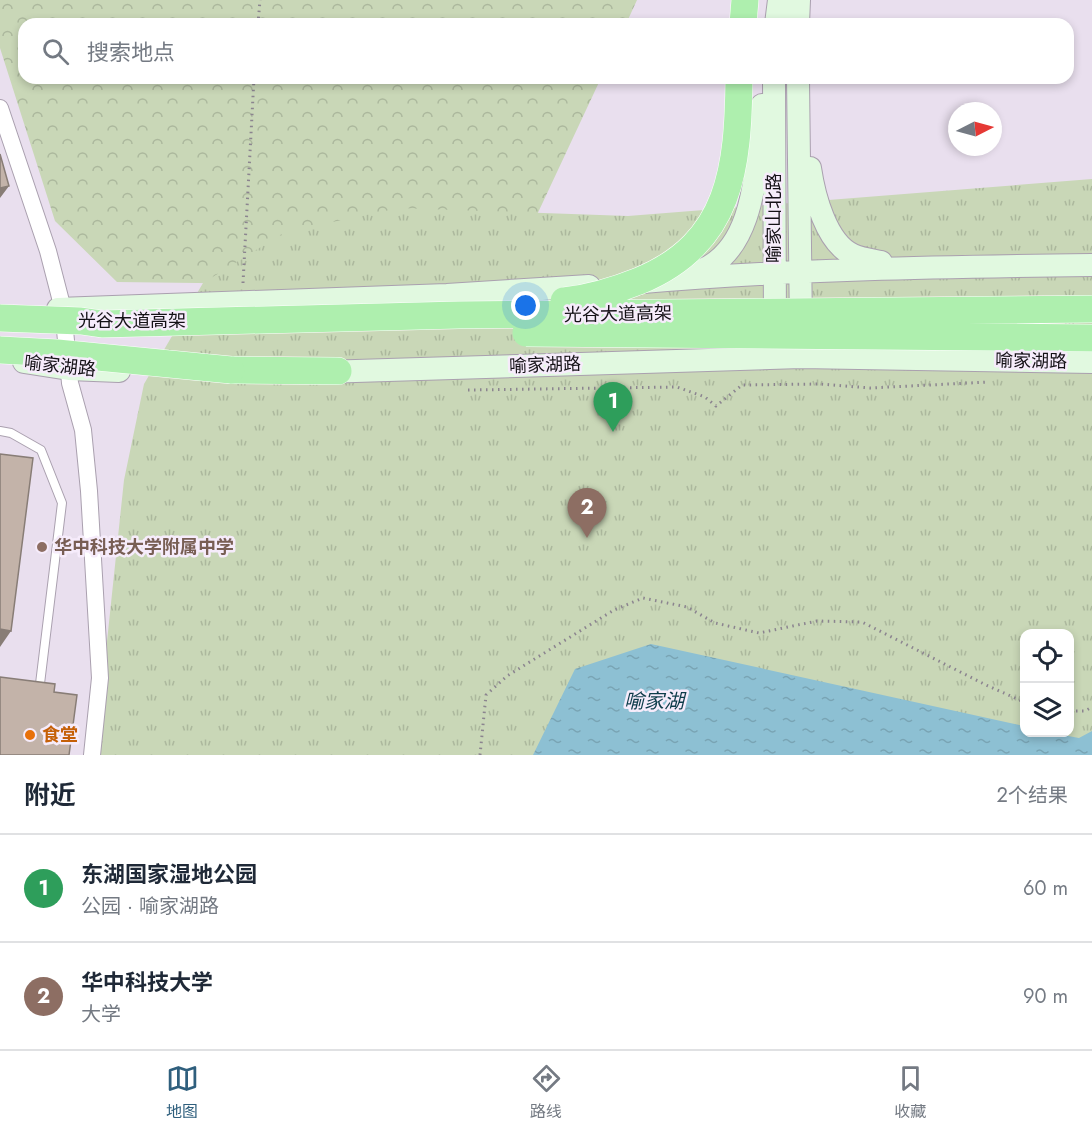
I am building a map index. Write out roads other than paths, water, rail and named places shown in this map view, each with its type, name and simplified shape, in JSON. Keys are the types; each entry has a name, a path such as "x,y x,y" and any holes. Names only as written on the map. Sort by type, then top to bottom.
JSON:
{"highway":[{"path":"744,18 745,0"},
{"path":"459,315 610,293 662,272 682,257 704,236 720,209 730,182 737,143 740,84"},
{"name":"光谷大道高架","path":"0,318 102,324 459,315 1092,309"},
{"name":"光谷大道高架","path":"0,328 101,334 532,333 1092,338"},
{"path":"0,350 57,353 231,370 338,371"}],"main road":[{"path":"777,18 779,0"},
{"path":"798,18 799,0"},
{"path":"665,280 702,271 727,254 743,228 751,196 766,84"},
{"name":"喻家山北路","path":"774,84 776,358"},
{"name":"喻家山北路","path":"798,84 801,357"},
{"path":"807,84 810,163 814,193 824,220 838,241 852,255 906,267"},
{"path":"0,305 63,309 447,295 774,273 906,267 1092,265"},
{"name":"喻家湖路","path":"0,358 69,369 244,378 338,371 801,357 1092,362"}],"street":[{"path":"0,108 48,251 63,309 69,369 84,440 100,678 92,755"}],"lane":[{"path":"0,431 11,433 41,450 62,503 39,697"}],"water":[{"name":"喻家湖","path":"651,644 1020,725 1020,737 1079,738 1092,731 1092,755 533,755 575,669"}],"place":[{"name":"东湖国家湿地公园","path":"613,432"},
{"name":"华中科技大学","path":"587,538"},
{"name":"华中科技大学附属中学","path":"42,547"},
{"name":"食堂","path":"30,735"}]}
